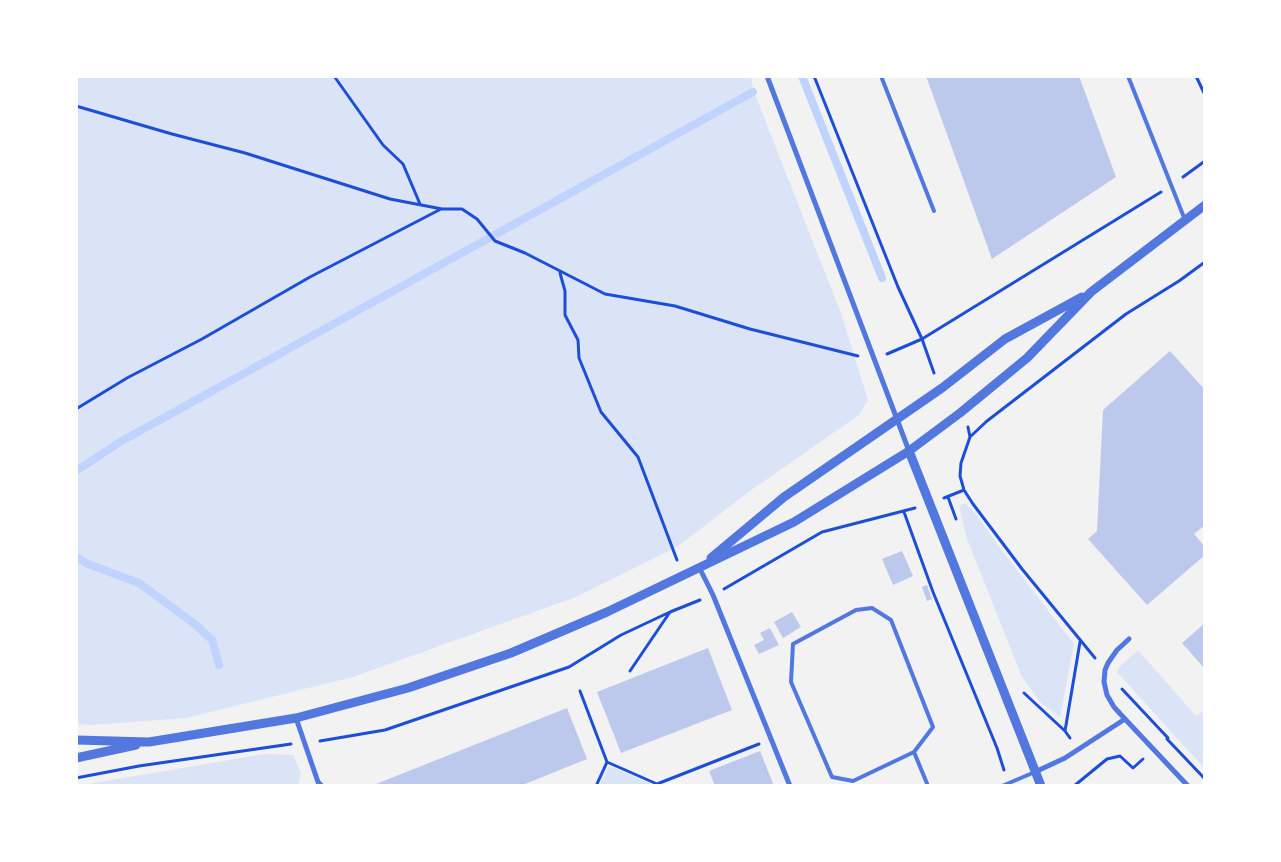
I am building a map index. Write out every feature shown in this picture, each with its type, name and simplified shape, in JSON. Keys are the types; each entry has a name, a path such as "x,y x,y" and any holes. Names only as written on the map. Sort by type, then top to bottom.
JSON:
{"street":[{"path":"767,76 873,360 1041,786"},
{"path":"76,758 149,742 296,718 408,688 511,653 607,612 794,522 909,451 960,413 1027,358 1091,292 1205,205"},
{"path":"699,567 784,497 942,388 1005,339 1091,292"},
{"path":"699,567 713,595 790,786"},
{"path":"1129,639 1113,656 1105,670 1104,682 1107,695 1114,707 1188,786"},
{"path":"296,718 318,782 322,786"},
{"path":"1035,772 1078,750 1125,719"},
{"path":"76,740 149,742"}],"lane":[{"path":"881,76 934,210"},
{"path":"1128,76 1185,220"},
{"path":"872,608 891,620 933,727 914,752 853,781 832,777 791,682 794,644 856,610 872,608"},
{"path":"914,752 928,786"},
{"path":"1002,786 1035,772"}],"path":[{"path":"334,76 383,145 403,164 420,205"},
{"path":"814,76 898,287 922,339 936,376"},
{"path":"1196,76 1205,95"},
{"path":"76,106 172,134 245,152 390,199 442,209 462,209 477,219 495,241 525,253 605,294 675,306 750,329 873,360 922,339 1170,186 1205,161"},
{"path":"76,408 310,277 442,209"},
{"path":"970,436 1126,314 1179,281 1205,262"},
{"path":"560,272 565,291 565,315 578,340 579,358 601,412 638,457 683,575"},
{"path":"966,422 970,436 961,464 960,476 964,490 1080,642 1168,738"},
{"path":"948,497 958,524"},
{"path":"904,512 933,592 997,748 1008,783"},
{"path":"630,672 670,612"},
{"path":"1065,730 1080,642"},
{"path":"1021,688 1025,695 1065,730 1092,770"},
{"path":"580,691 608,762 656,785 772,739"},
{"path":"596,786 608,762"}],"shaded area":[{"path":"76,76 751,76 753,89 842,316 868,400 859,415 750,491 677,547 576,597 353,677 186,718 92,725 76,724"},
{"path":"965,503 975,513 1074,644 1060,717 1040,702 1022,677 966,536 960,510 961,505"},
{"path":"1138,650 1196,716 1205,710 1205,769 1117,672 1120,666"},
{"path":"265,754 293,755 301,773 298,786 76,786"},
{"path":"609,766 652,784 651,786 599,786"}],"building":[{"path":"926,76 1079,76 1116,177 992,259"},
{"path":"1170,351 1205,390 1205,525 1194,534 1205,547 1205,555 1147,605 1088,539 1097,531 1103,410"},
{"path":"902,551 913,576 893,585 882,559"},
{"path":"927,585 932,599 927,601 922,587"},
{"path":"792,612 801,627 783,638 774,622"},
{"path":"1205,623 1205,669 1182,643"},
{"path":"770,628 779,645 759,654 754,645 764,640 760,633"},
{"path":"708,648 732,710 621,753 597,692"},
{"path":"567,708 587,759 520,786 371,786"},
{"path":"760,751 774,786 715,786 709,771"}],"waterway":[{"path":"802,76 882,278"},
{"path":"76,471 120,442 753,92"},
{"path":"76,557 88,564 139,583 196,625 212,640 219,665"}]}
